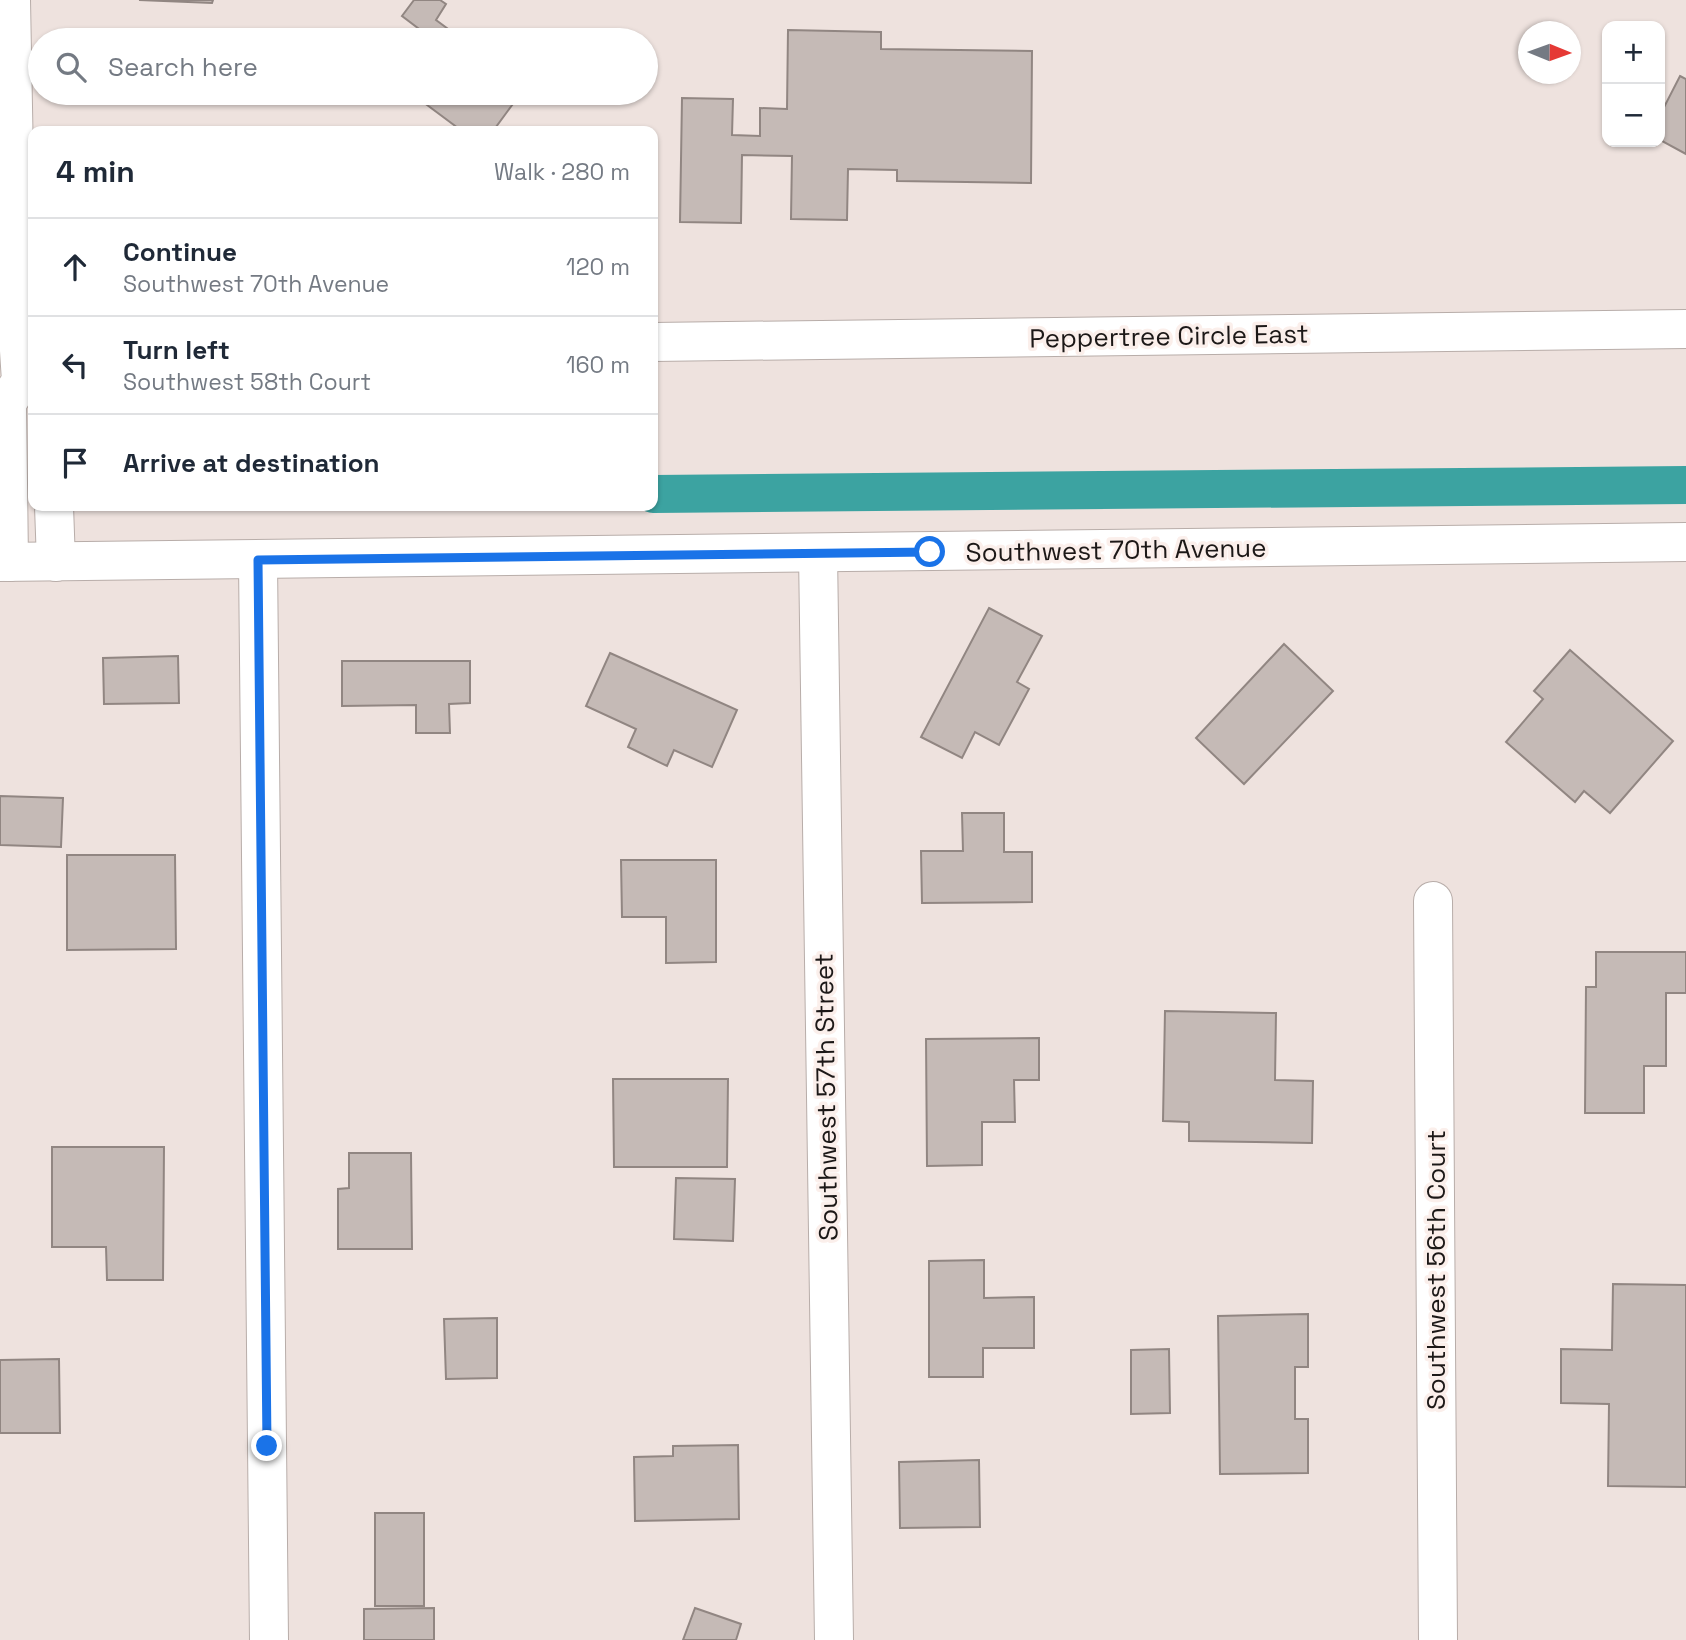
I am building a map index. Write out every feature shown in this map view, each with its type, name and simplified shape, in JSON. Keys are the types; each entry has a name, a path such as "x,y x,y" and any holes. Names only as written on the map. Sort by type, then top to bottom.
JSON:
{"street":[{"path":"4,562 7,403 27,386 26,300 11,0"},
{"name":"Peppertree Circle East","path":"658,342 1686,329"},
{"path":"54,511 56,562"},
{"name":"Southwest 70th Avenue","path":"4,562 1686,542"},
{"name":"Southwest 57th Street","path":"818,553 834,1640"},
{"path":"258,560 269,1640"},
{"name":"Southwest 56th Court","path":"1433,901 1438,1640"}],"building":[{"path":"139,0 213,0 212,3"},
{"path":"414,0 440,0 446,4 436,20 447,28 418,28 402,16"},
{"path":"788,30 881,32 881,49 1032,51 1031,183 897,181 897,170 848,169 847,220 791,219 792,156 742,155 741,223 680,222 682,98 733,99 732,135 760,136 760,108 787,109"},
{"path":"1680,76 1686,79 1686,154 1665,143 1665,105"},
{"path":"427,105 512,105 497,126 455,126"},
{"path":"989,608 1042,636 1017,682 1029,689 999,745 975,732 962,758 921,737"},
{"path":"1284,644 1333,691 1244,784 1196,738"},
{"path":"1570,650 1673,741 1610,813 1584,791 1575,802 1506,742 1543,699 1534,691"},
{"path":"610,653 737,710 712,767 674,750 667,766 628,747 636,729 586,706"},
{"path":"178,656 179,703 104,704 103,658"},
{"path":"342,661 470,661 470,703 449,704 450,733 416,733 416,705 342,706"},
{"path":"0,796 63,798 61,847 0,845"},
{"path":"962,813 1004,813 1004,852 1032,852 1032,902 922,903 921,851 963,851"},
{"path":"67,855 175,855 176,949 67,950"},
{"path":"621,860 716,860 716,962 666,963 666,917 622,917"},
{"path":"1596,952 1686,952 1686,993 1666,993 1666,1066 1644,1066 1644,1113 1585,1113 1586,987 1596,987"},
{"path":"1165,1011 1276,1013 1275,1080 1313,1081 1312,1143 1189,1141 1189,1122 1163,1121"},
{"path":"1039,1038 1039,1080 1014,1080 1015,1122 982,1122 982,1165 927,1166 926,1039"},
{"path":"613,1079 728,1079 727,1167 614,1167"},
{"path":"52,1147 164,1147 163,1280 107,1280 106,1247 52,1247"},
{"path":"349,1153 411,1153 412,1249 338,1249 338,1189 349,1188"},
{"path":"676,1178 735,1179 733,1241 674,1239"},
{"path":"984,1260 984,1298 1034,1297 1034,1348 983,1348 983,1377 929,1377 929,1261"},
{"path":"1613,1284 1686,1285 1686,1487 1608,1486 1609,1404 1561,1403 1561,1349 1612,1350"},
{"path":"1308,1314 1308,1367 1295,1367 1295,1419 1308,1419 1308,1473 1220,1474 1218,1316"},
{"path":"497,1318 497,1378 446,1379 444,1319"},
{"path":"1169,1349 1170,1413 1131,1414 1131,1350"},
{"path":"59,1359 60,1433 0,1433 0,1360"},
{"path":"738,1445 739,1519 635,1521 634,1457 673,1456 673,1446"},
{"path":"979,1460 980,1527 900,1528 899,1462"},
{"path":"375,1513 424,1513 424,1606 375,1606"},
{"path":"434,1608 434,1640 364,1640 364,1609"},
{"path":"695,1608 741,1624 736,1640 683,1640"}],"waterway":[{"path":"658,494 1686,485"}],"route":[{"path":"267,1446 258,560 930,552"}]}
